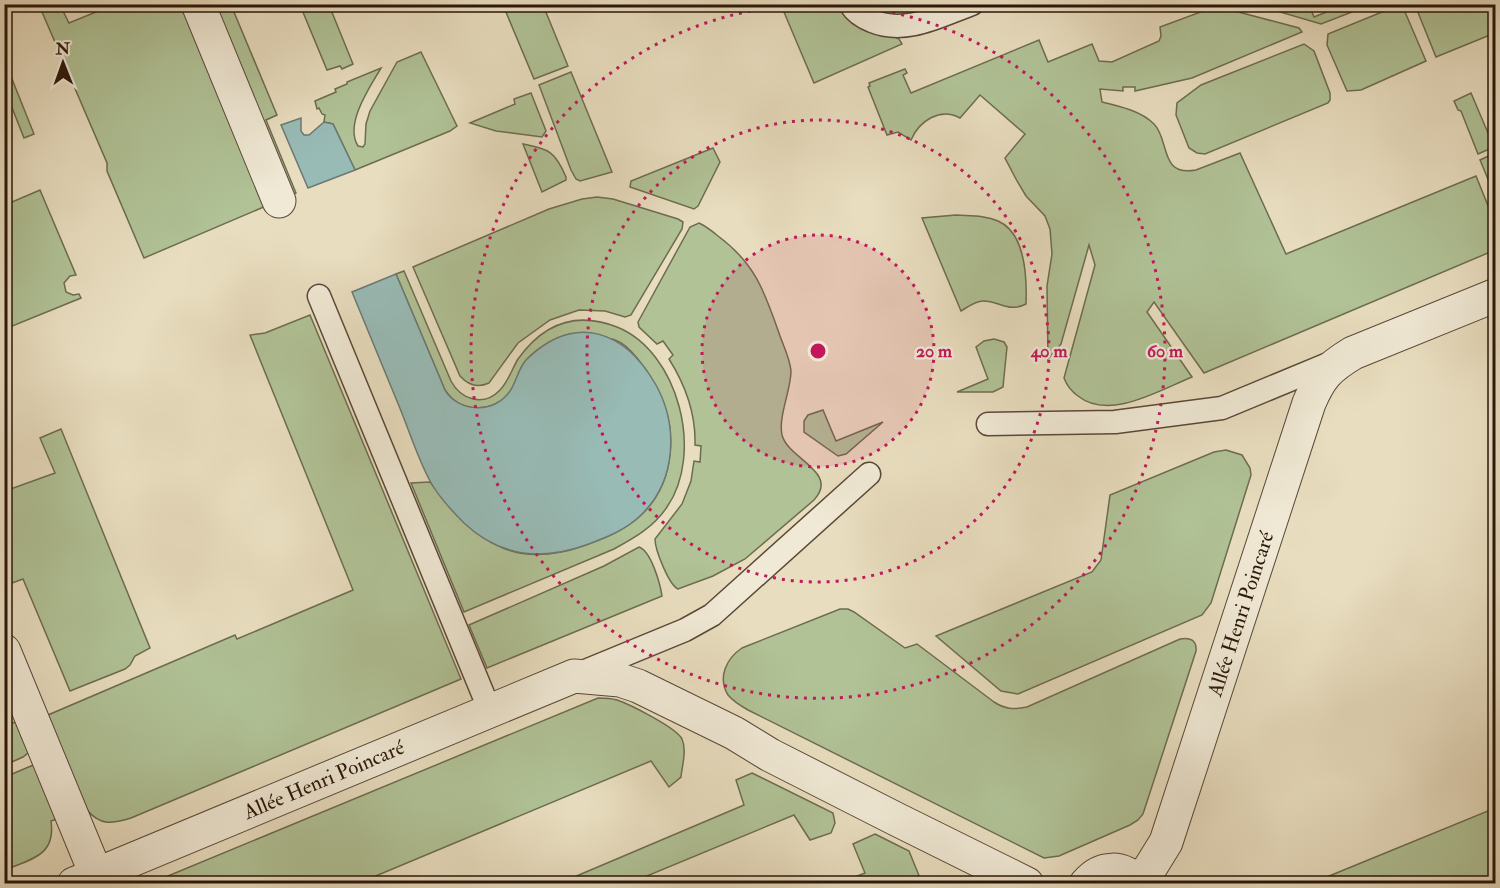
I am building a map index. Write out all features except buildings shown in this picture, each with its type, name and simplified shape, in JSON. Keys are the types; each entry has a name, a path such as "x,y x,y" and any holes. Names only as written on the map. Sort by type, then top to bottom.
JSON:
{"street":[{"path":"198,4 279,201"},
{"name":"Allée Henri Poincaré","path":"1137,883 1166,842 1309,403 1323,375 1334,364 1353,353 1496,295"},
{"path":"4,651 85,879"},
{"name":"Allée Henri Poincaré","path":"85,879 574,676 620,680 638,686 1028,884"},
{"path":"1086,884 1092,876 1109,870 1119,870 1129,874 1137,883"}],"lane":[{"path":"850,4 866,19 881,25 897,27 914,26 972,4"},
{"path":"319,296 490,711"},
{"name":"Allée Henri Poincaré","path":"988,424 1115,422 1222,408 1353,353"},
{"name":"Allée Henri Poincaré","path":"574,676 685,630 712,615 869,474"}],"green space":[{"path":"39,5 60,5 69,23 113,5 181,5 266,206 144,258 107,171 107,163"},
{"path":"209,5 231,5 277,115 266,120 296,193 289,196"},
{"path":"300,5 329,5 353,64 342,69 340,66 327,70"},
{"path":"503,5 543,5 568,66 534,79"},
{"path":"781,5 839,5 899,39 902,44 814,83"},
{"path":"860,5 948,5 893,20"},
{"path":"1256,5 1309,5 1314,17 1344,5 1370,5 1321,24"},
{"path":"1402,5 1426,61 1361,90 1347,91 1327,45 1328,34"},
{"path":"1415,5 1495,5 1495,33 1436,57"},
{"path":"1214,7 1299,28 1302,32 1192,78 1135,91 1135,87 1123,87 1123,91 1100,89 1102,102 1136,112 1149,119 1159,131 1171,163 1184,171 1196,170 1240,153 1286,254 1476,176 1495,223 1495,250 1204,373 1154,302 1147,312 1192,377 1135,401 1104,405 1090,403 1073,392 1064,378 1095,265 1089,245 1061,344 1048,359 1047,286 1052,254 1050,229 1045,216 1026,196 1005,158 1025,134 980,95 960,118 945,114 931,118 919,127 911,140 898,132 887,135 868,87 869,83 905,69 907,73 903,75 911,93 1039,40 1048,62 1092,44 1099,61 1112,62 1159,41 1160,27"},
{"path":"1304,44 1314,51 1330,93 1328,103 1205,154 1197,153 1189,148 1176,115 1177,103 1201,85"},
{"path":"421,52 457,126 450,131 355,170 333,124 324,122 325,115 319,108 317,109 315,101 336,92 335,89 347,82 381,68 365,95 356,117 355,137 358,146 363,147 370,111 397,62"},
{"path":"571,72 612,172 580,181 576,179 571,170 539,85"},
{"path":"12,79 34,134 24,138 5,90 5,82"},
{"path":"531,93 546,131 542,137 496,131 470,123 515,104 514,99"},
{"path":"1471,93 1494,147 1478,154 1461,111 1458,110 1454,101"},
{"path":"523,144 551,153 566,180 542,192"},
{"path":"713,148 720,162 698,206 694,209 630,187 631,181"},
{"path":"1495,153 1495,196 1480,160"},
{"path":"40,190 76,275 70,276 64,283 66,292 73,295 79,294 81,298 5,329 5,205"},
{"path":"597,197 613,199 683,222 682,229 631,315 625,317 605,311 579,310 550,320 518,343 489,383 473,385 466,382 460,376 413,267 549,209"},
{"path":"956,215 993,219 1007,227 1014,235 1023,257 1026,304 1009,307 989,301 980,301 961,311 922,218"},
{"path":"699,223 707,227 742,257 758,280 787,353 791,371 782,420 782,435 786,444 817,473 821,481 820,490 814,500 745,559 713,576 678,589 663,567 655,539 682,504 691,481 694,461 700,462 701,446 695,445 692,411 685,390 669,359 673,355 663,341 657,344 639,327 638,322 690,227"},
{"path":"404,271 451,381 461,393 473,399 487,398 500,390 518,359 528,347 538,337 562,324 588,320 602,322 617,327 638,340 656,358 670,381 679,406 684,433 684,460 678,485 662,514 650,526 614,549 464,612 411,483 430,482 471,529 503,548 533,555 573,549 620,530 639,517 652,503 667,471 670,453 668,417 651,378 638,359 626,347 613,339 576,334 557,338 531,356 522,366 508,395 501,401 475,408 458,403 445,390 396,274"},
{"path":"310,315 461,679 131,818 118,822 97,819 87,810 48,715 235,635 237,639 353,590 250,335 265,333"},
{"path":"994,339 1004,342 1007,347 1003,387 993,392 957,392 988,379 976,347 984,341"},
{"path":"823,410 836,441 883,422 846,454 838,456 804,432 804,421 808,415"},
{"path":"61,429 150,648 135,656 125,669 70,691 23,579 4,586 5,491 55,473 40,438"},
{"path":"1226,450 1242,455 1250,468 1251,475 1211,603 1202,615 1018,694 1001,691 936,636 1092,572 1101,560 1110,495 1214,452"},
{"path":"639,547 651,561 662,596 487,668 469,625 604,566"},
{"path":"840,609 854,612 905,648 917,644 994,702 1009,708 1027,707 1180,639 1192,640 1196,651 1143,814 1130,825 1059,856 1044,858 748,710 728,695 723,681 725,668 742,648"},
{"path":"598,698 623,702 678,734 684,748 681,777 669,787 651,761 359,883 151,883"},
{"path":"20,721 28,753 5,765 4,725"},
{"path":"38,763 60,818 51,821 50,842 40,855 5,870 5,777"},
{"path":"752,773 833,813 835,823 831,833 810,840 794,815 630,883 560,883 744,805 736,780"},
{"path":"1495,808 1495,883 1312,883"},
{"path":"875,834 909,851 922,883 839,883 865,873 853,844"}],"water":[{"path":"301,118 301,131 304,135 309,135 324,122 333,124 355,170 308,188 281,125"},
{"path":"396,274 445,390 451,398 468,406 487,407 503,399 510,391 527,359 545,344 563,336 581,332 598,334 630,352 644,366 656,385 668,418 671,436 667,470 661,486 653,501 641,515 622,529 593,542 569,550 537,554 522,553 492,543 464,523 441,498 425,472 352,292"}]}
